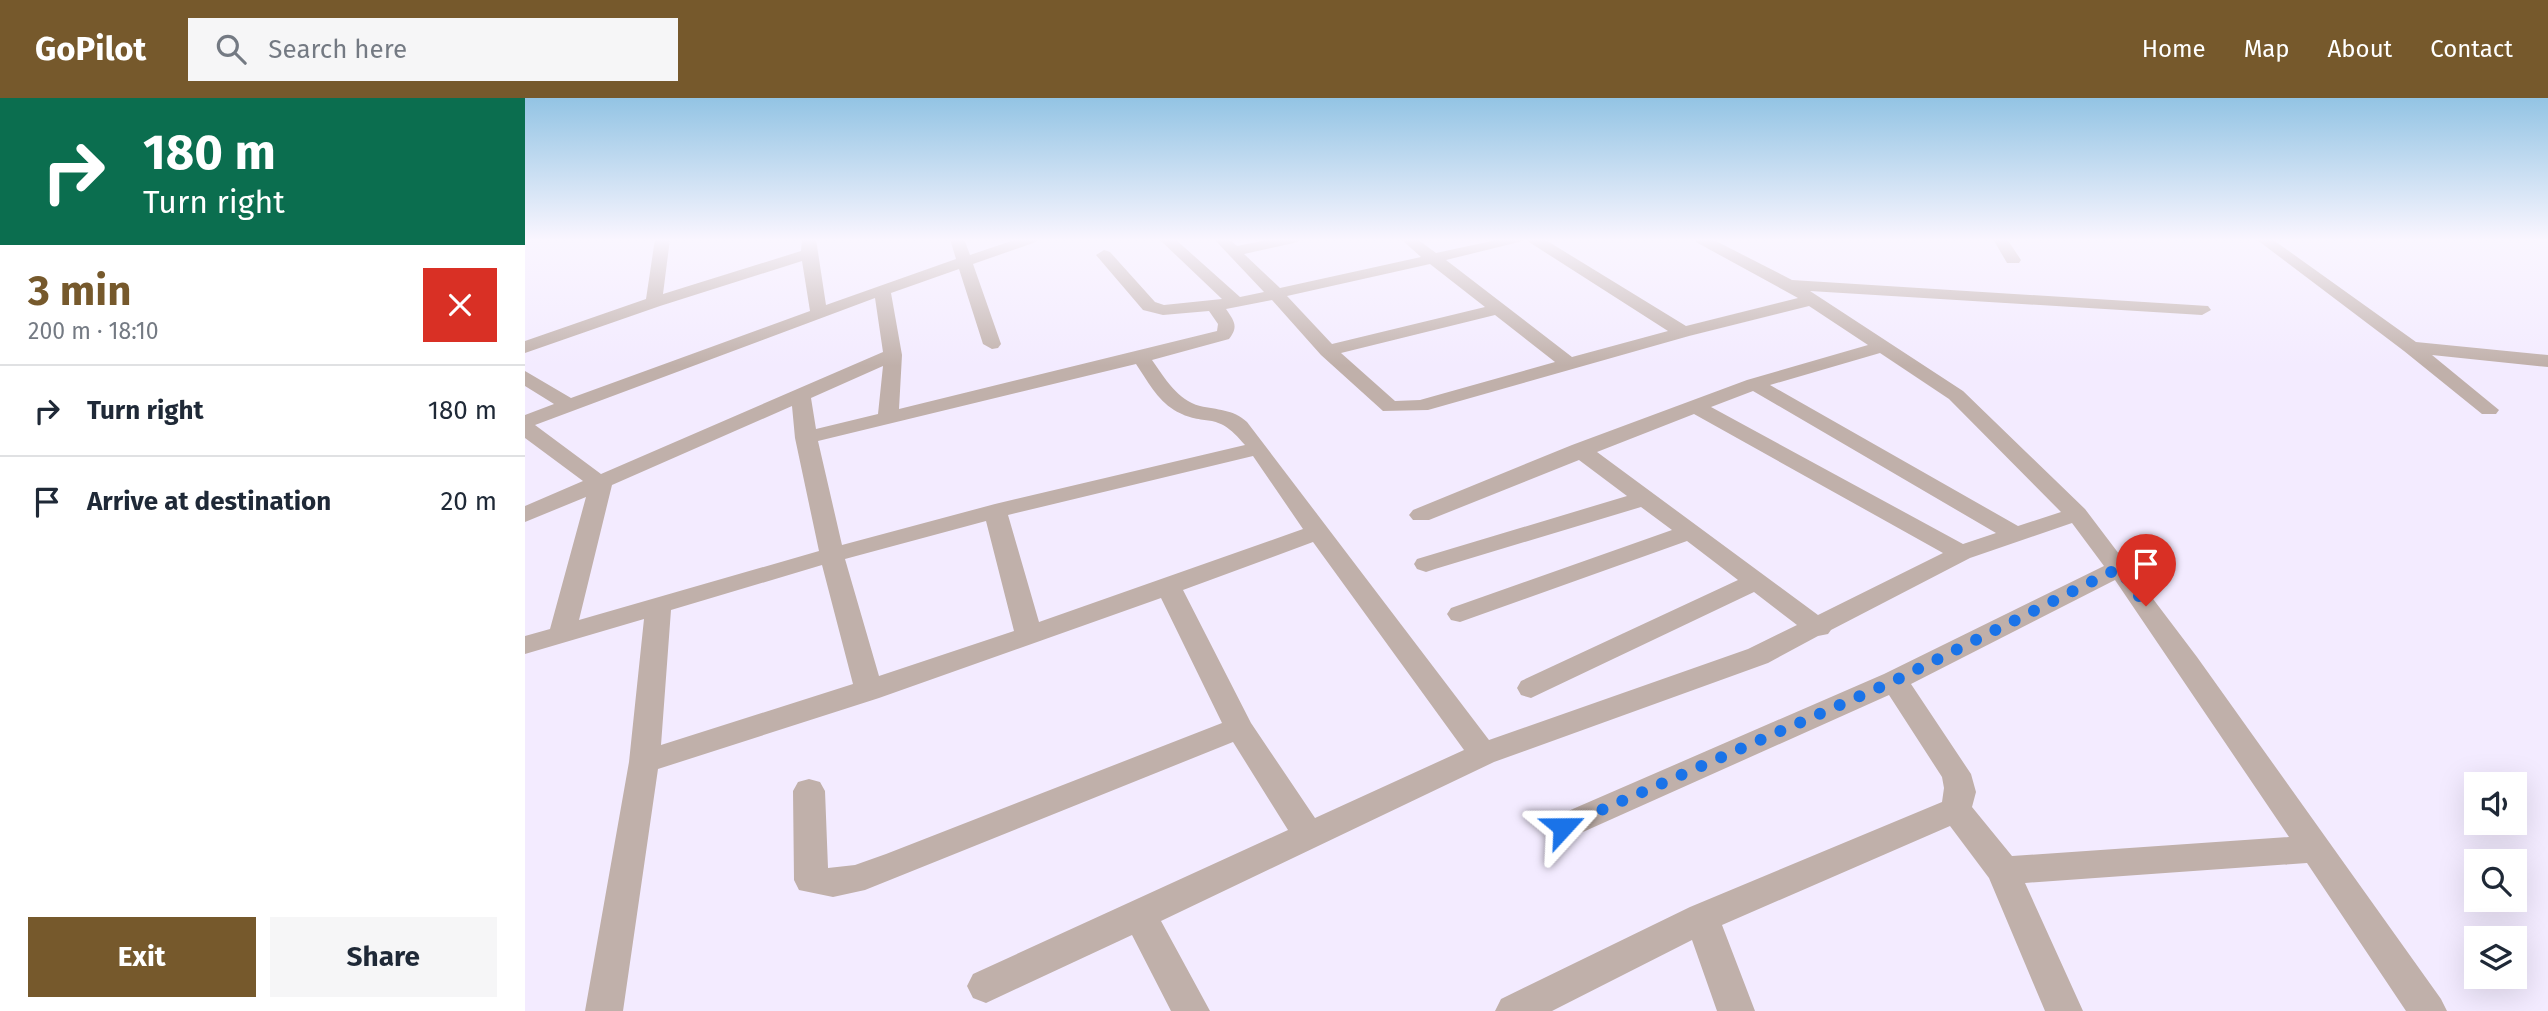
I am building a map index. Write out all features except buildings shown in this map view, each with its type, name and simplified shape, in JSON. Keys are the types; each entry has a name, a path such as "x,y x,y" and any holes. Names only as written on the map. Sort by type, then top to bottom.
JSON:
{"street":[{"path":"654,302 657,282"},
{"path":"525,347 710,282"},
{"path":"814,282 819,313"},
{"path":"525,422 906,282"},
{"path":"972,282 992,344"},
{"path":"1129,282 1154,309 1236,303 1325,282"},
{"path":"1213,282 1236,303"},
{"path":"1264,282 1328,351 1382,401 1390,407 1404,408 1421,406 1683,332 1812,300"},
{"path":"1464,282 1570,365"},
{"path":"1602,282 1683,332"},
{"path":"1783,282 1885,346 1956,395 2077,514 2119,568 2428,1011"},
{"path":"2321,282 2411,347 2490,410"},
{"path":"1789,285 2202,310"},
{"path":"882,290 893,355 888,418"},
{"path":"806,438 1206,341 1223,335 1227,330 1227,324 1215,306"},
{"path":"1328,351 1498,309"},
{"path":"1421,515 1580,450 1754,384 1885,346"},
{"path":"2411,347 2548,360"},
{"path":"525,515 893,355"},
{"path":"1142,357 1171,399 1192,411 1228,416 1237,422 1259,448 1483,754"},
{"path":"525,377 570,406"},
{"path":"1754,384 2015,535"},
{"path":"801,395 806,438 831,555 869,691"},
{"path":"1695,406 1961,554"},
{"path":"525,428 601,484"},
{"path":"525,645 831,555 995,511 1259,448"},
{"path":"1580,450 1819,628"},
{"path":"562,634 601,484"},
{"path":"1426,564 1645,498"},
{"path":"995,511 1029,635"},
{"path":"986,986 1483,754 1758,656 1819,628 1961,554 2077,514"},
{"path":"644,762 869,691 1169,588 1318,532"},
{"path":"1460,614 1689,532"},
{"path":"1563,827 1894,681 2119,568"},
{"path":"1531,688 1756,581"},
{"path":"1169,588 1239,728 1309,836"},
{"path":"604,1011 644,762 659,604"},
{"path":"1514,1011 1702,918 1955,810 1961,797 1961,785 1956,774 1894,681"},
{"path":"809,791 811,880 829,885 856,880 898,864 1239,728"},
{"path":"1955,810 1984,843 2003,871 2064,1011"},
{"path":"2003,871 2315,849"},
{"path":"1139,914 1191,1011"},
{"path":"1702,918 1736,1011"}],"route":[{"path":"1563,827 1894,681 2119,568 2146,606"}]}
